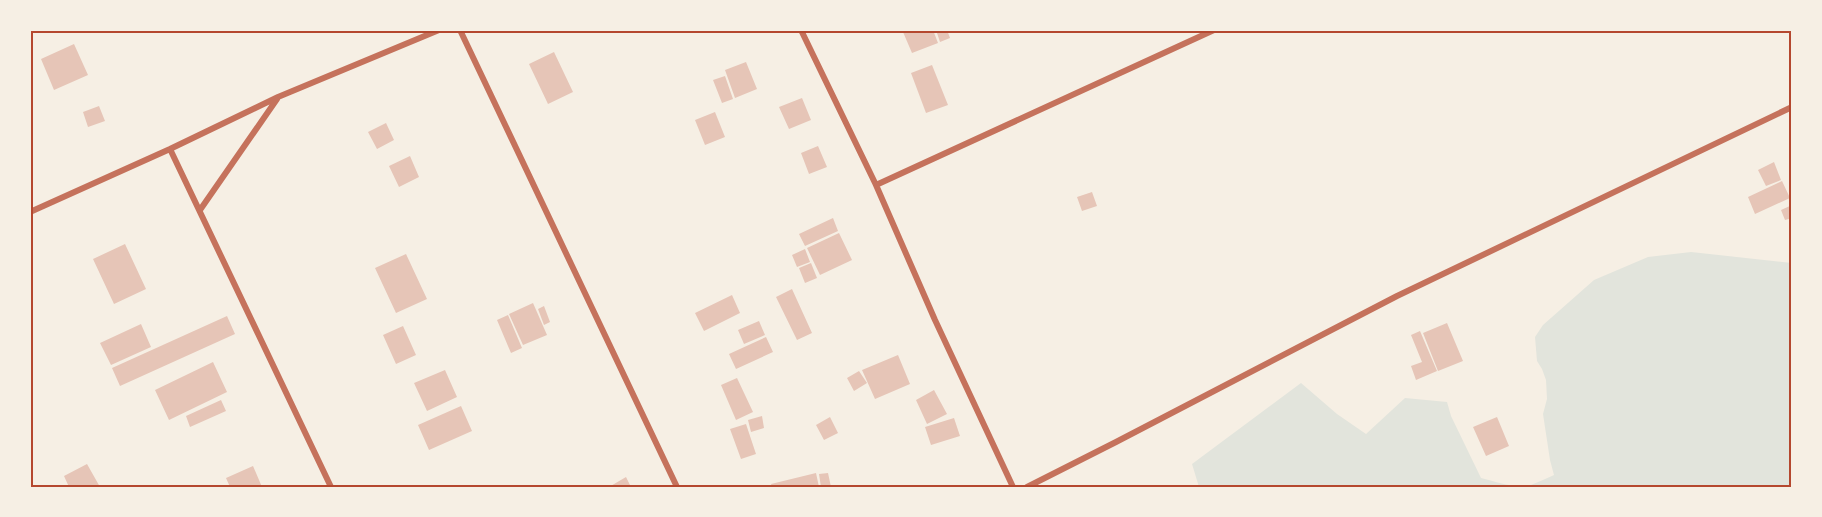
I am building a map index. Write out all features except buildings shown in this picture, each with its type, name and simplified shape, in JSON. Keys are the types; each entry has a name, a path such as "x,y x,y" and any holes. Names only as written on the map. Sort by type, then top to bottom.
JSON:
{"street":[{"path":"30,212 278,97 440,30"},
{"path":"460,30 677,487"},
{"path":"801,30 876,185 935,320 1013,487"},
{"path":"876,185 1214,30"},
{"path":"200,210 278,97"},
{"path":"1027,487 1397,296 1792,107"},
{"path":"170,149 331,487"}],"shaded area":[{"path":"1691,252 1792,263 1792,487 1199,487 1192,464 1301,383 1337,414 1366,434 1405,398 1447,402 1451,416 1481,478 1506,485 1525,486 1554,475 1543,414 1547,399 1546,380 1537,361 1535,337 1543,325 1594,280 1648,257"}]}
